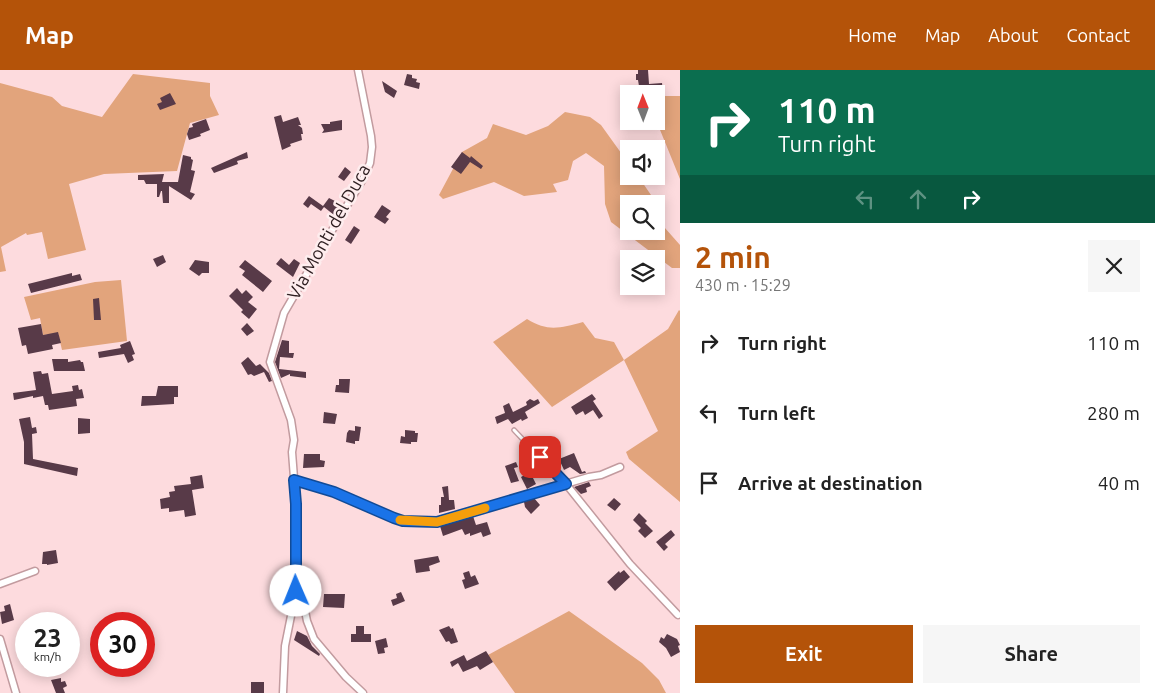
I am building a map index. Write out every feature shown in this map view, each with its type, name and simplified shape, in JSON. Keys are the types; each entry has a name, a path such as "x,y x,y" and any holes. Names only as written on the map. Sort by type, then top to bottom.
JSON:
{"street":[{"name":"Via Monti del Duca","path":"294,480 292,452 294,440 291,420 270,362 284,313 330,232 363,180 370,163 372,136 358,70"},
{"path":"283,693 285,646 296,591 296,504 294,480 334,492 403,521 437,522 601,475 620,467"},
{"path":"566,484 630,564 678,615"},
{"path":"0,584 35,571"},
{"path":"296,591 303,601 307,621 314,640 346,677 363,693"},
{"path":"0,639 16,693"}],"lane":[{"path":"514,430 566,484"}],"shaded area":[{"path":"133,74 210,83 210,96 219,115 190,123 177,171 104,174 69,184 86,250 48,259 42,232 27,235 26,233 1,247 6,271 0,272 0,83 52,97 62,106 102,117"},
{"path":"665,96 680,96 680,179 660,130 665,130"},
{"path":"565,112 590,117 601,125 620,151 620,185 644,185 651,195 620,195 620,229 611,222 605,204 604,166 586,153 573,161 568,180 553,184 557,192 524,196 494,182 443,199 439,195 462,152 487,138 493,124 526,135 548,126"},
{"path":"665,228 680,245 680,268 672,268 665,263 665,250 648,250 635,240 665,240"},
{"path":"121,280 127,341 62,350 58,333 43,335 40,318 31,320 24,297 95,282"},
{"path":"680,311 680,502 629,459 626,452 658,431 624,360 668,329"},
{"path":"527,319 541,326 554,328 583,322 595,338 614,342 624,360 552,407 493,342"},
{"path":"569,611 642,663 659,680 666,693 515,693 488,655"}],"building":[{"path":"638,70 648,70 649,84 662,83 662,85 639,85 638,80 636,80 636,74 638,74"},
{"path":"407,74 417,79 416,82 420,83 419,89 404,85"},
{"path":"382,81 397,91 394,98 385,92"},
{"path":"170,93 176,104 160,110 157,104 162,102 160,98"},
{"path":"281,115 283,122 298,117 301,125 298,125 302,128 303,134 301,134 302,140 290,144 291,146 282,150 274,117"},
{"path":"206,119 210,130 200,134 201,136 189,140 187,134 189,128 193,127 192,124"},
{"path":"342,120 342,130 322,133 324,130 321,124 330,124 330,122"},
{"path":"247,152 248,158 237,161 238,164 214,173 211,168"},
{"path":"462,152 470,158 471,156 483,166 481,169 470,162 461,174 451,167"},
{"path":"183,155 191,157 193,160 191,170 195,171 190,192 195,194 191,200 169,186 169,203 163,203 162,191 159,197 157,197 157,184 146,184 144,180 138,180 138,175 164,174 162,182 178,182"},
{"path":"345,167 351,172 344,181 338,177"},
{"path":"309,196 323,206 329,198 341,204 334,215 324,207 321,211 311,204 308,208 303,204"},
{"path":"382,205 391,211 386,217 389,219 385,224 374,217"},
{"path":"354,226 360,230 351,244 345,240"},
{"path":"163,255 166,262 157,267 153,259"},
{"path":"281,258 289,265 294,259 300,263 293,277 276,264"},
{"path":"195,260 209,262 209,273 202,273 199,276 189,269"},
{"path":"245,260 272,281 263,292 242,275 245,271 239,267"},
{"path":"72,273 72,276 80,274 82,280 31,293 28,284"},
{"path":"237,288 242,294 246,290 253,297 248,302 257,309 249,319 229,296"},
{"path":"99,298 101,320 94,320 93,299"},
{"path":"247,323 254,331 247,336 241,329"},
{"path":"41,324 43,335 58,332 61,343 52,345 53,349 28,354 26,345 22,346 18,328"},
{"path":"282,340 289,341 289,353 294,353 293,358 280,357 279,369 306,372 306,378 290,376 290,374 281,378 275,362"},
{"path":"130,341 135,354 132,355 134,360 128,363 124,354 99,358 98,352 121,348 120,345"},
{"path":"248,357 256,366 260,364 269,373 272,381 269,382 264,372 254,376 248,375 241,363"},
{"path":"52,359 68,359 68,362 80,360 83,362 85,371 54,371"},
{"path":"41,371 42,374 48,373 52,394 73,391 72,386 78,385 79,390 82,389 84,398 76,399 77,406 49,410 48,405 45,405 43,396 14,400 13,393 36,390 33,372"},
{"path":"339,379 350,379 349,393 335,392 336,385 339,385"},
{"path":"158,386 178,386 178,397 174,397 174,404 141,406 142,396 156,396"},
{"path":"592,394 596,399 593,401 603,416 599,419 593,410 585,415 583,411 576,415 571,407"},
{"path":"530,399 534,401 538,399 540,403 525,412 528,418 522,421 521,419 512,424 508,419 497,424 495,417 505,413 503,406 509,403 513,412 527,405 526,402"},
{"path":"324,412 337,414 335,424 323,423"},
{"path":"30,417 32,428 36,427 37,433 32,434 33,459 78,468 77,476 24,464 24,442 19,419"},
{"path":"78,418 90,419 90,433 78,434"},
{"path":"355,426 361,427 359,441 355,441 355,444 346,442 347,433 349,430 355,431"},
{"path":"405,430 418,433 417,442 411,442 411,444 400,443 401,436 405,437"},
{"path":"574,453 582,472 585,471 586,473 580,474 570,467 564,470 559,459"},
{"path":"304,454 320,454 320,460 325,461 324,467 303,468"},
{"path":"516,462 518,467 514,468 519,481 511,483 505,466"},
{"path":"530,472 536,484 527,489 521,477"},
{"path":"202,475 204,488 192,490 196,515 185,517 184,510 169,512 169,508 161,509 160,499 170,497 169,492 175,491 174,486 191,484 190,477"},
{"path":"589,482 591,486 586,488 587,492 581,494 574,487"},
{"path":"448,486 449,500 454,500 455,509 439,513 441,497 444,497 442,487"},
{"path":"534,498 540,505 531,514 525,507 524,502"},
{"path":"614,498 621,504 615,511 607,505"},
{"path":"639,513 653,531 645,538 638,531 641,528 633,520"},
{"path":"473,516 476,525 487,522 491,534 483,537 481,532 470,536 470,533 465,535 462,529 443,536 440,526"},
{"path":"671,530 675,535 665,544 668,547 664,551 656,542"},
{"path":"56,550 58,563 42,564 43,552"},
{"path":"438,556 440,562 429,566 430,571 416,573 414,560"},
{"path":"624,570 630,577 615,591 607,582 619,571 620,573"},
{"path":"469,571 471,577 475,575 479,584 465,589 462,580 465,579 463,573"},
{"path":"401,592 405,601 393,606 391,600 397,598 396,594"},
{"path":"324,594 345,594 344,608 323,607"},
{"path":"10,604 14,620 2,624 0,612 5,611 4,606"},
{"path":"356,626 364,626 364,634 371,634 371,642 351,642 351,634 356,634"},
{"path":"449,626 451,629 453,628 458,642 451,644 449,641 446,642 439,630"},
{"path":"297,631 307,636 312,646 320,654 319,656 294,640"},
{"path":"667,634 677,639 680,645 678,646 680,652 671,657 666,648 659,642 661,637 664,639"},
{"path":"386,638 388,647 384,648 385,653 378,654 375,641"},
{"path":"486,651 493,662 480,670 477,666 463,672 458,663 452,667 450,662 464,655 467,661"},
{"path":"61,678 61,682 65,681 67,686 63,688 65,693 56,693 51,680"},
{"path":"251,682 264,682 264,693 251,693"}],"slow traffic":[{"path":"400,520 437,522 485,508"}],"route":[{"path":"296,591 296,504 294,480 334,492 403,521 437,522 566,484 540,457"}]}
